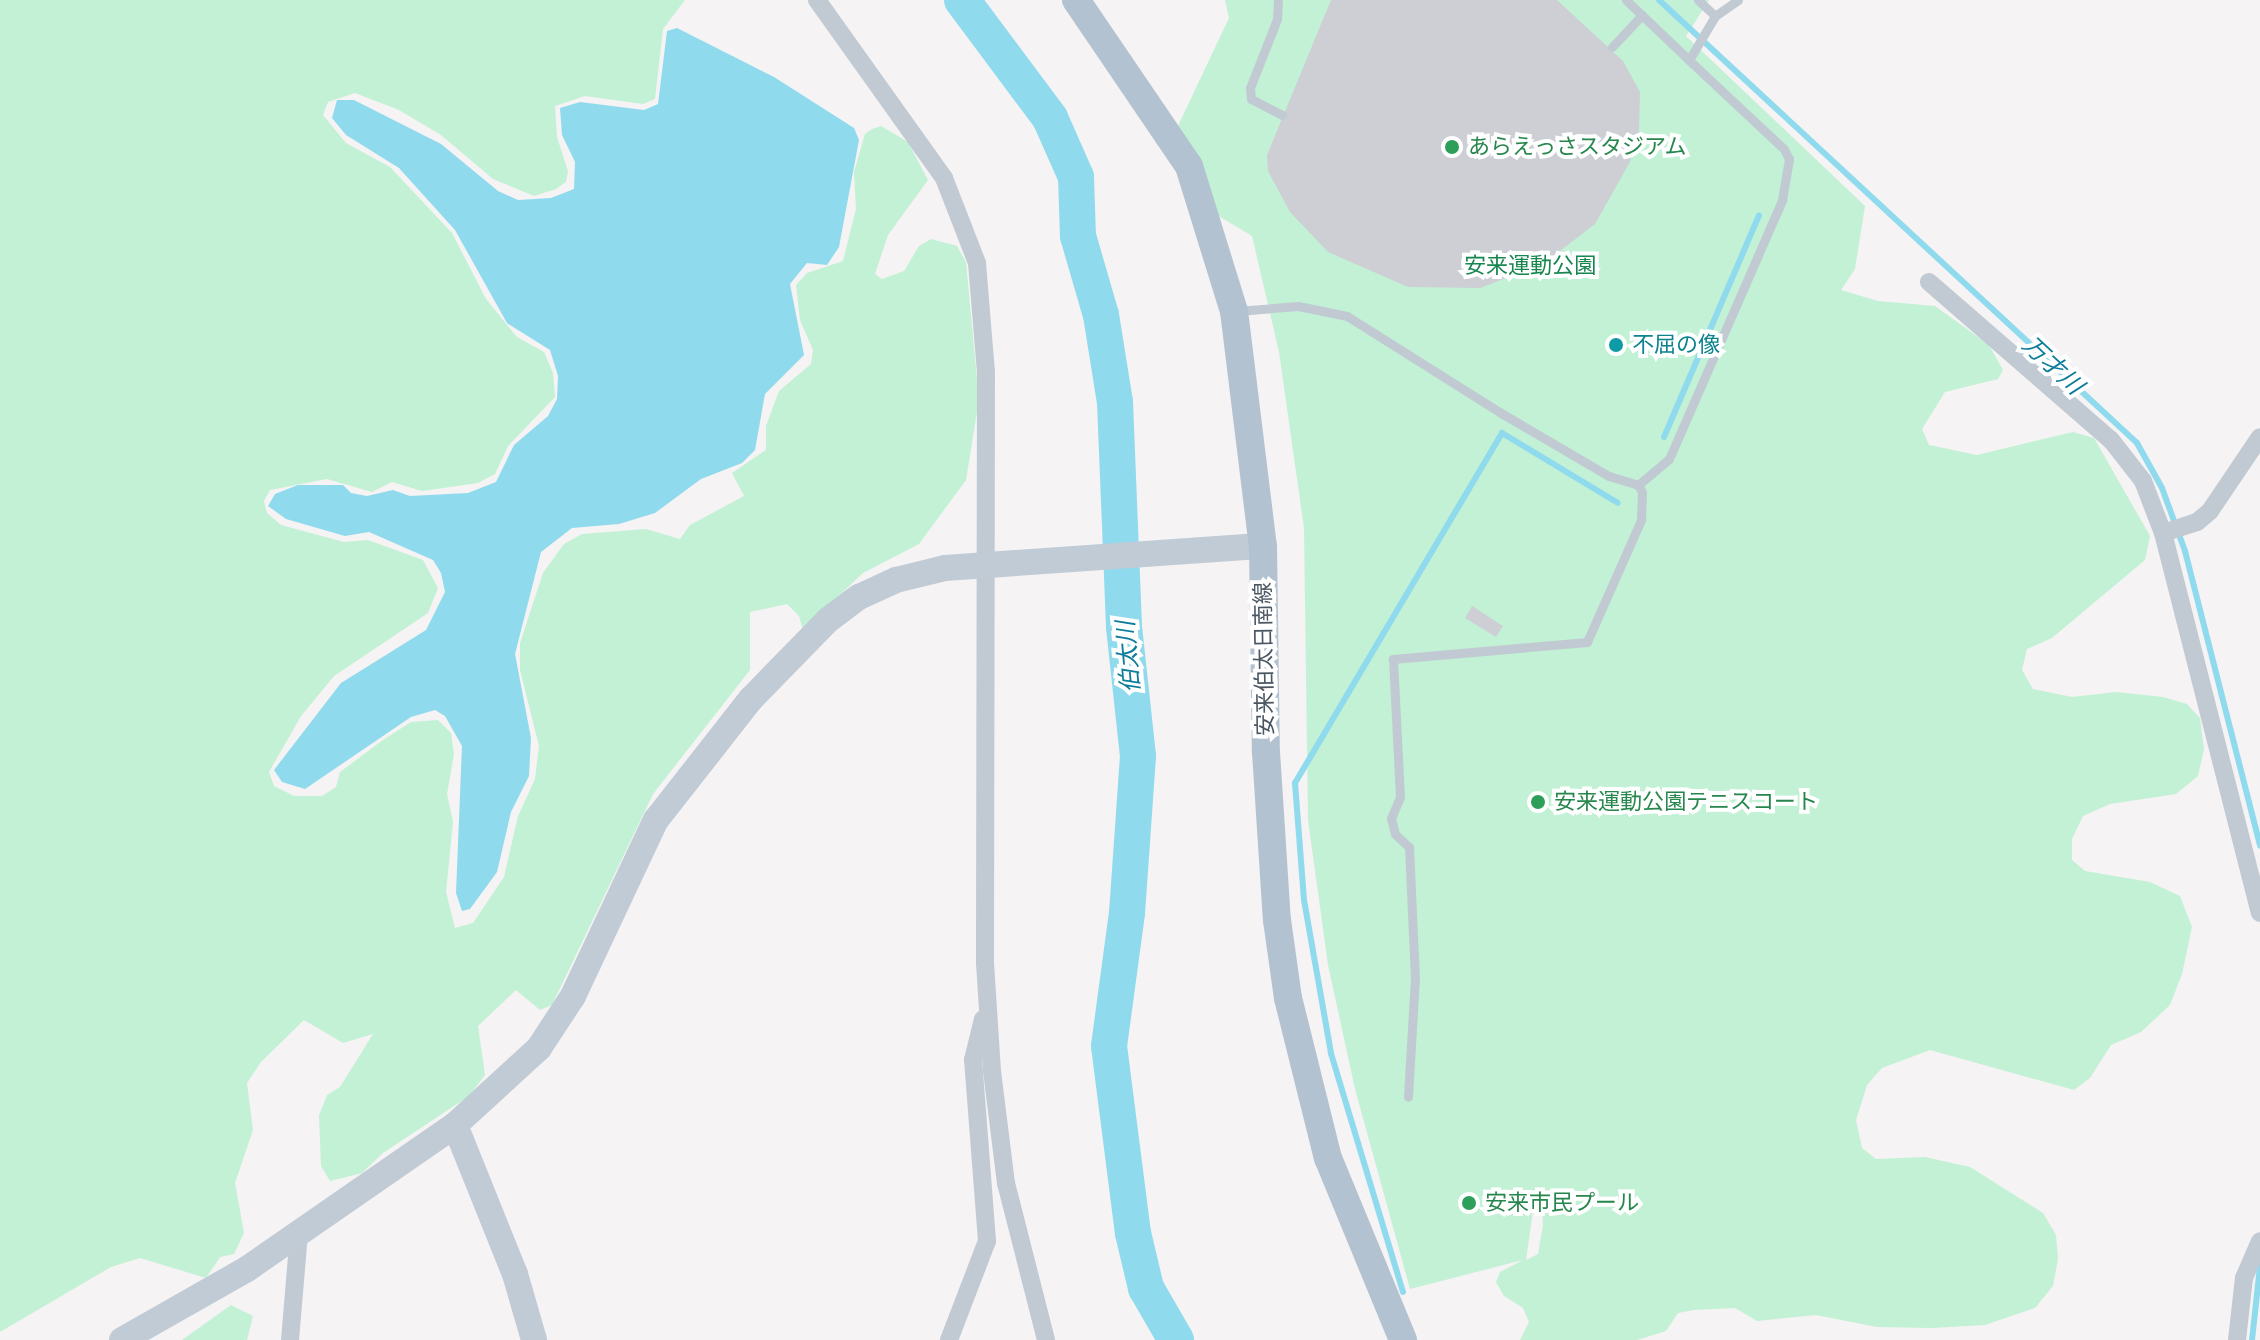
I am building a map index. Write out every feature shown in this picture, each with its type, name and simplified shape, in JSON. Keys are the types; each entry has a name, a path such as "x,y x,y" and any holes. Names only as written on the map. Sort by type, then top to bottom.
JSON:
{"main road":[{"name":"安来伯太日南線","path":"1076,0 1189,166 1234,311 1263,546 1266,752 1277,920 1288,998 1328,1158 1403,1340"}],"street":[{"path":"817,0 944,178 977,263 986,372 994,563 989,993 992,1071 1006,1183 1046,1340"},
{"path":"1929,282 2130,461 2163,533 2260,913"},
{"path":"2163,533 2197,522 2210,511 2260,437"},
{"path":"122,1340 192,1303 455,1125 539,1048 573,996 656,820 751,699 828,620 859,597 896,580 994,563 1263,546"},
{"path":"949,1340 987,1241 973,1060 989,993"},
{"path":"455,1125 515,1274 534,1340"},
{"path":"290,1340 299,1233"},
{"path":"2237,1340 2244,1278 2260,1241"}],"lane":[{"path":"1278,0 1277,19 1250,88 1251,99 1282,115"},
{"path":"1626,0 1789,159 1782,200 1669,459 1638,485"},
{"path":"1698,0 1715,16"},
{"path":"1689,60 1715,16 1738,0"},
{"path":"1612,47 1642,15"},
{"path":"1234,311 1298,306 1347,316 1572,456 1638,485 1645,507 1587,642 1393,659 1400,797 1391,818 1395,834 1409,847 1415,978 1408,1097"}],"green space":[{"path":"0,0 685,0 663,29 655,99 643,104 585,96 555,106 557,137 568,171 566,182 556,189 534,196 493,179 441,135 399,110 355,93 328,102 323,115 346,143 390,167 452,233 486,299 517,337 544,352 553,373 555,397 508,446 495,474 478,483 422,491 392,482 372,492 327,479 270,490 264,501 267,513 281,525 344,542 368,540 423,560 438,588 428,613 334,676 301,716 269,772 274,786 294,796 322,796 336,787 340,772 383,740 411,722 438,720 451,733 454,754 447,794 453,822 446,892 455,928 473,923 504,877 518,816 535,779 539,746 520,670 520,643 543,573 564,544 582,534 646,529 680,539 690,525 744,496 732,473 766,450 766,426 779,391 811,364 813,350 800,320 796,285 807,273 843,261 856,209 854,172 865,134 872,129 881,126 908,142 928,180 888,235 875,274 882,279 904,271 919,246 931,239 957,246 966,262 979,400 966,480 919,544 863,573 803,630 799,616 787,604 750,612 750,670 653,794 552,1005 540,1010 516,990 478,1026 485,1075 469,1096 383,1153 362,1173 330,1181 321,1166 319,1115 327,1095 340,1087 373,1034 343,1043 304,1020 261,1062 247,1083 253,1130 235,1183 244,1233 234,1254 220,1257 206,1278 140,1258 111,1267 0,1332"},
{"name":"安来運動公園","path":"1225,0 1709,0 1686,36 1865,206 1855,269 1841,290 1878,301 1935,306 1989,345 2003,370 1998,379 1945,392 1922,429 1929,445 1977,455 2073,432 2094,438 2150,536 2145,560 2052,638 2027,649 2022,670 2033,689 2072,697 2116,692 2163,697 2187,704 2200,718 2204,749 2198,776 2176,794 2110,804 2083,816 2072,839 2072,860 2085,871 2150,882 2180,896 2192,927 2182,974 2170,1005 2141,1032 2111,1045 2090,1078 2074,1090 1930,1050 1882,1068 1867,1085 1856,1120 1862,1148 1876,1159 1925,1157 1970,1167 2043,1213 2056,1235 2058,1259 2053,1286 2035,1308 1985,1325 1932,1328 1877,1327 1816,1315 1757,1321 1735,1308 1694,1310 1678,1313 1666,1331 1637,1340 1520,1340 1529,1322 1523,1308 1504,1296 1496,1282 1500,1272 1523,1260 1410,1289 1355,1089 1328,965 1308,820 1304,528 1279,352 1252,236 1217,215 1177,128 1229,18","holes":["1535,1197 1542,1204 1543,1225 1538,1254 1526,1260"]},
{"path":"231,1305 253,1316 247,1340 182,1340"}],"water":[{"path":"677,28 774,77 854,128 859,140 839,247 827,265 807,263 790,284 804,355 765,394 755,450 742,463 701,479 655,513 619,524 572,528 541,552 515,654 531,738 529,776 511,812 497,872 470,909 462,911 456,893 462,746 445,716 435,710 411,717 305,789 282,782 274,770 341,683 426,630 445,592 441,573 433,560 369,532 345,536 286,519 268,506 275,494 298,485 343,485 351,493 367,496 393,490 410,496 468,493 496,482 514,445 548,416 557,399 558,376 550,350 507,323 455,230 399,168 346,135 332,118 337,100 354,100 441,144 498,191 518,200 551,198 574,189 575,162 562,135 560,108 580,102 644,110 658,104 667,31"}],"building":[{"name":"あらえっさスタジアム","path":"1331,0 1557,0 1623,61 1640,92 1639,131 1630,162 1595,224 1543,264 1480,288 1408,287 1328,252 1290,212 1268,171 1267,155"},
{"path":"1472,606 1503,626 1496,637 1465,618"}],"waterway":[{"name":"伯太川","path":"962,0 1050,118 1076,177 1078,236 1101,315 1115,402 1124,627 1138,756 1127,913 1109,1046 1133,1233 1146,1288 1176,1340"},
{"name":"万才川","path":"1659,0 2137,443 2162,488 2185,551 2260,846"},
{"path":"1664,437 1759,215"},
{"path":"1403,1292 1331,1053 1304,900 1295,783 1502,433 1618,503"},
{"name":"万才川","path":"2252,1340 2260,1266"}],"place":[{"name":"あらえっさスタジアム","path":"1452,147"},
{"name":"不屈の像","path":"1616,345"},
{"name":"安来運動公園テニスコート","path":"1538,802"},
{"name":"安来市民プール","path":"1469,1203"}]}
